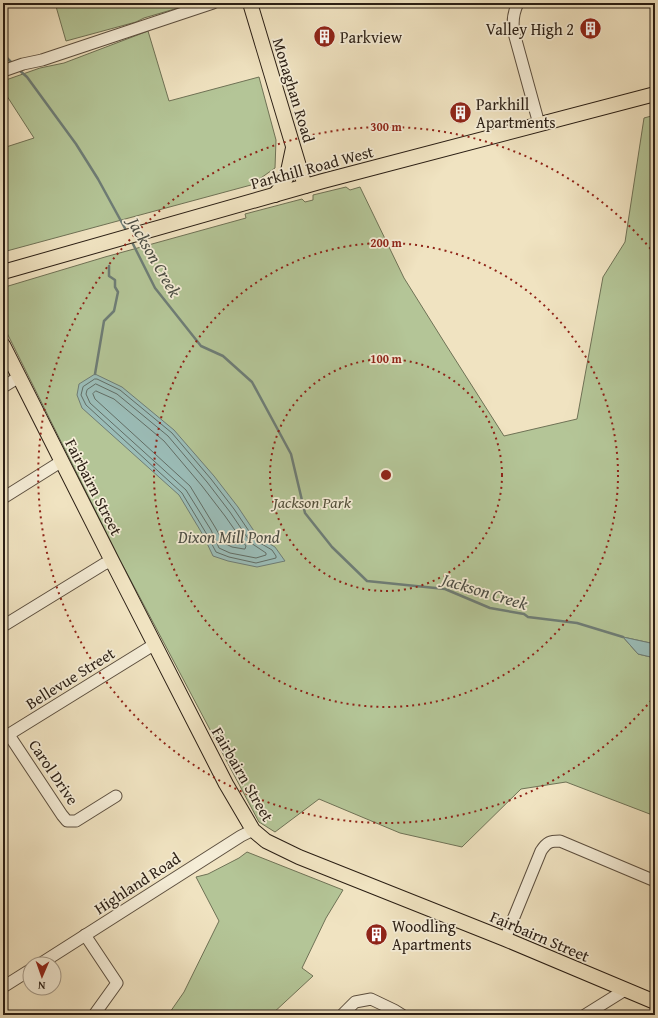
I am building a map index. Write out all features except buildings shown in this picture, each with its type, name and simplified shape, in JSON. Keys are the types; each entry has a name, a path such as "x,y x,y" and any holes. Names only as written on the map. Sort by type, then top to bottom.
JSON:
{"main road":[{"name":"Monaghan Road","path":"250,3 305,186"},
{"name":"Parkhill Road West","path":"3,272 305,186 655,94"},
{"path":"275,195 287,176 293,146"},
{"name":"Fairbairn Street","path":"3,345 226,784 253,830 266,841 299,857 655,1002"}],"street":[{"path":"4,70 42,60 213,3"},
{"path":"518,3 513,18 514,33 539,124"},
{"path":"3,387 19,377"},
{"path":"3,498 62,461"},
{"path":"3,626 104,564 112,561"},
{"name":"Bellevue Street","path":"6,736 155,644"},
{"name":"Carol Drive","path":"6,736 67,821 76,821 116,796"},
{"name":"Highland Road","path":"52,956 241,836 253,830"},
{"path":"505,940 541,850 551,841 560,842 655,881"},
{"path":"85,935 116,983 94,1015"},
{"path":"3,987 22,975"},
{"path":"585,1015 625,990"},
{"path":"342,1015 355,1002 371,999 402,1015"}],"green space":[{"path":"55,3 195,3 144,18 136,22 66,41"},
{"path":"148,31 169,101 259,77 276,140 275,168 251,185 3,252 3,148 34,138 3,90 3,81 40,68 64,63"},
{"name":"Jackson Park","path":"655,115 655,644 623,637 638,654 655,658 655,816 566,782 521,789 462,847 400,833 319,799 275,832 259,822 120,560 3,325 3,289 5,287 105,257 246,218 245,214 302,199 305,202 313,200 313,195 346,187 350,190 360,187 404,278 504,436 577,419 603,277 625,242 644,118"},
{"path":"247,852 343,890 326,918 302,968 313,976 271,1015 168,1015 184,992 219,921 196,877 208,874 239,858"}],"water":[{"name":"Dixon Mill Pond","path":"95,374 122,387 174,430 214,476 238,507 258,537 275,547 285,561 257,567 228,561 213,556 203,535 179,495 82,408 77,395 79,384"},
{"path":"623,637 655,644 655,658 638,654"}],"waterway":[{"name":"Jackson Creek","path":"3,54 13,64"},
{"name":"Jackson Creek","path":"18,69 27,77 76,144 98,179 127,232"},
{"name":"Jackson Creek","path":"131,240 155,288 201,346 223,356 252,382 291,454 305,513 332,547 367,581 445,589 490,608 524,614 528,617 577,623 623,637"},
{"path":"95,374 104,321 114,311 118,292 115,287 115,280 109,276 109,266"}],"place":[{"name":"Valley High 2","path":"590,29"},
{"name":"Parkview","path":"324,37"},
{"name":"Parkhill Apartments","path":"460,113"},
{"name":"Woodling Apartments","path":"377,935"}]}
